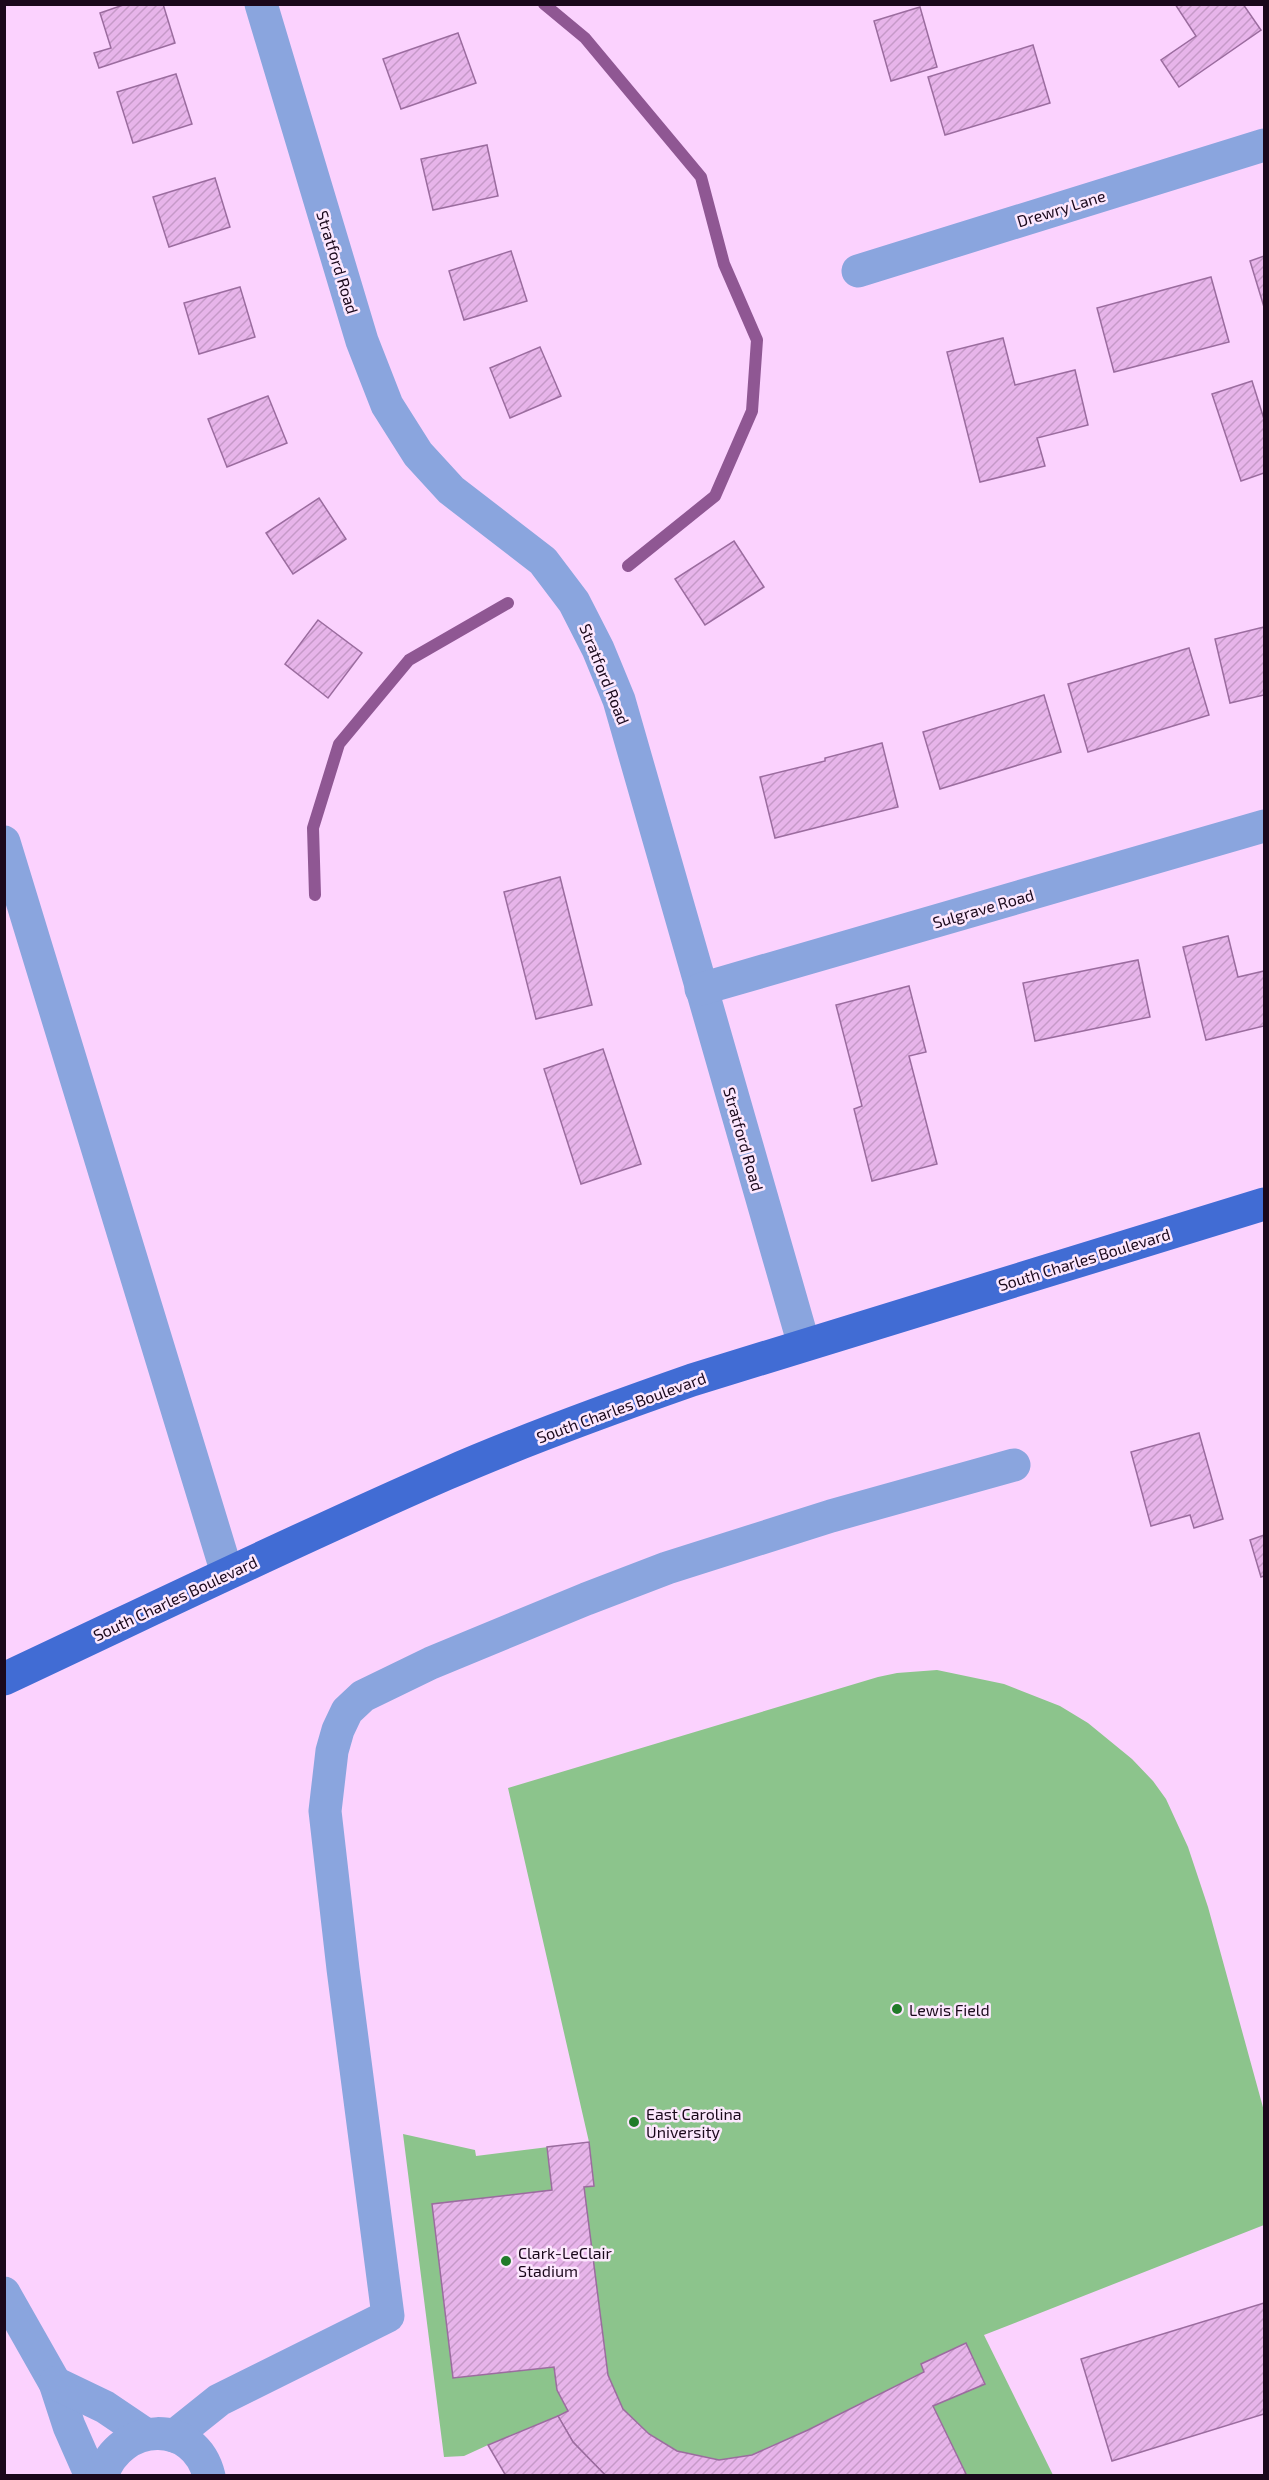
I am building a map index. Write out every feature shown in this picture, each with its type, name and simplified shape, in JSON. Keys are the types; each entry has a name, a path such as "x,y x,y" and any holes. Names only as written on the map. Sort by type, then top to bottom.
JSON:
{"main road":[{"name":"South Charles Boulevard","path":"4,1679 227,1573 447,1473 536,1437 682,1384 1264,1204"}],"street":[{"name":"Stratford Road","path":"261,4 362,342 387,405 417,454 451,490 543,561 574,602 598,649 619,700 804,1345"},
{"name":"Drewry Lane","path":"858,271 1264,145"},
{"name":"Sulgrave Road","path":"701,989 1264,826"},
{"path":"4,842 227,1573"},
{"path":"102,2475 115,2451 128,2440 160,2435 219,2400 388,2316 325,1811 332,1751 347,1711 363,1696 422,1667 667,1568 831,1516 1014,1465"},
{"path":"4,2293 55,2383 69,2426 90,2475"},
{"path":"55,2383 160,2435 189,2444 201,2457 209,2475"}],"green space":[{"name":"Lewis Field","path":"937,1670 1004,1684 1060,1706 1088,1723 1132,1759 1166,1799 1188,1847 1208,1907 1264,2111 1264,2225 984,2335 1053,2475 506,2475 488,2445 464,2456 444,2457 403,2134 475,2150 476,2156 589,2142 508,1788 878,1677"}],"building":[{"path":"126,4 163,4 175,43 99,68 94,53 111,48 100,13"},
{"path":"1175,4 1243,4 1261,30 1179,87 1161,60 1196,36"},
{"path":"920,7 937,67 891,81 874,21"},
{"path":"458,33 476,83 401,109 383,59"},
{"path":"1033,45 1050,103 945,135 928,77"},
{"path":"176,74 192,124 133,143 117,92"},
{"path":"487,145 498,196 433,210 421,159"},
{"path":"215,178 230,227 169,247 153,197"},
{"path":"511,251 527,301 464,320 449,271"},
{"path":"1264,256 1264,307 1250,261"},
{"path":"1211,277 1229,342 1114,372 1097,308"},
{"path":"240,287 255,337 199,354 184,303"},
{"path":"1003,338 1015,385 1075,370 1088,425 1037,438 1045,466 980,482 947,352"},
{"path":"540,347 561,396 510,418 490,368"},
{"path":"1252,381 1264,419 1264,473 1241,481 1212,394"},
{"path":"268,396 287,443 227,467 208,419"},
{"path":"319,498 346,539 293,574 266,533"},
{"path":"734,541 764,587 705,625 675,579"},
{"path":"318,620 362,653 328,698 285,664"},
{"path":"1264,627 1264,695 1230,703 1215,639"},
{"path":"1189,648 1209,715 1088,752 1068,684"},
{"path":"1044,695 1061,752 940,789 923,732"},
{"path":"882,743 898,807 775,838 760,777 825,761 825,758"},
{"path":"560,877 592,1005 536,1019 504,892"},
{"path":"1228,936 1238,977 1264,971 1264,1026 1206,1040 1183,947"},
{"path":"1138,960 1150,1017 1035,1041 1023,983"},
{"path":"909,986 926,1052 909,1056 937,1164 872,1181 854,1109 862,1106 836,1005"},
{"path":"603,1049 641,1164 581,1184 544,1069"},
{"path":"1199,1433 1223,1519 1194,1528 1190,1515 1151,1526 1131,1452"},
{"path":"1264,1535 1264,1576 1261,1577 1250,1540"},
{"name":"Clark-LeClair Stadium","path":"589,2142 594,2186 584,2187 608,2375 623,2409 649,2434 677,2451 719,2460 752,2455 808,2430 924,2372 921,2364 966,2343 985,2384 933,2406 967,2476 606,2476 573,2442 558,2416 568,2411 557,2390 554,2367 453,2378 432,2204 552,2190 547,2147"},
{"path":"1264,2303 1264,2414 1112,2461 1081,2359"},
{"path":"558,2416 573,2442 606,2476 506,2476 488,2445"}],"waterway":[{"path":"544,4 585,38 701,177 724,264 757,340 752,411 715,496 628,566"},
{"path":"315,895 313,828 339,744 409,660 508,603"}],"place":[{"name":"Lewis Field","path":"897,2009"},
{"name":"East Carolina University","path":"634,2122"},
{"name":"Clark-LeClair Stadium","path":"506,2261"}]}
